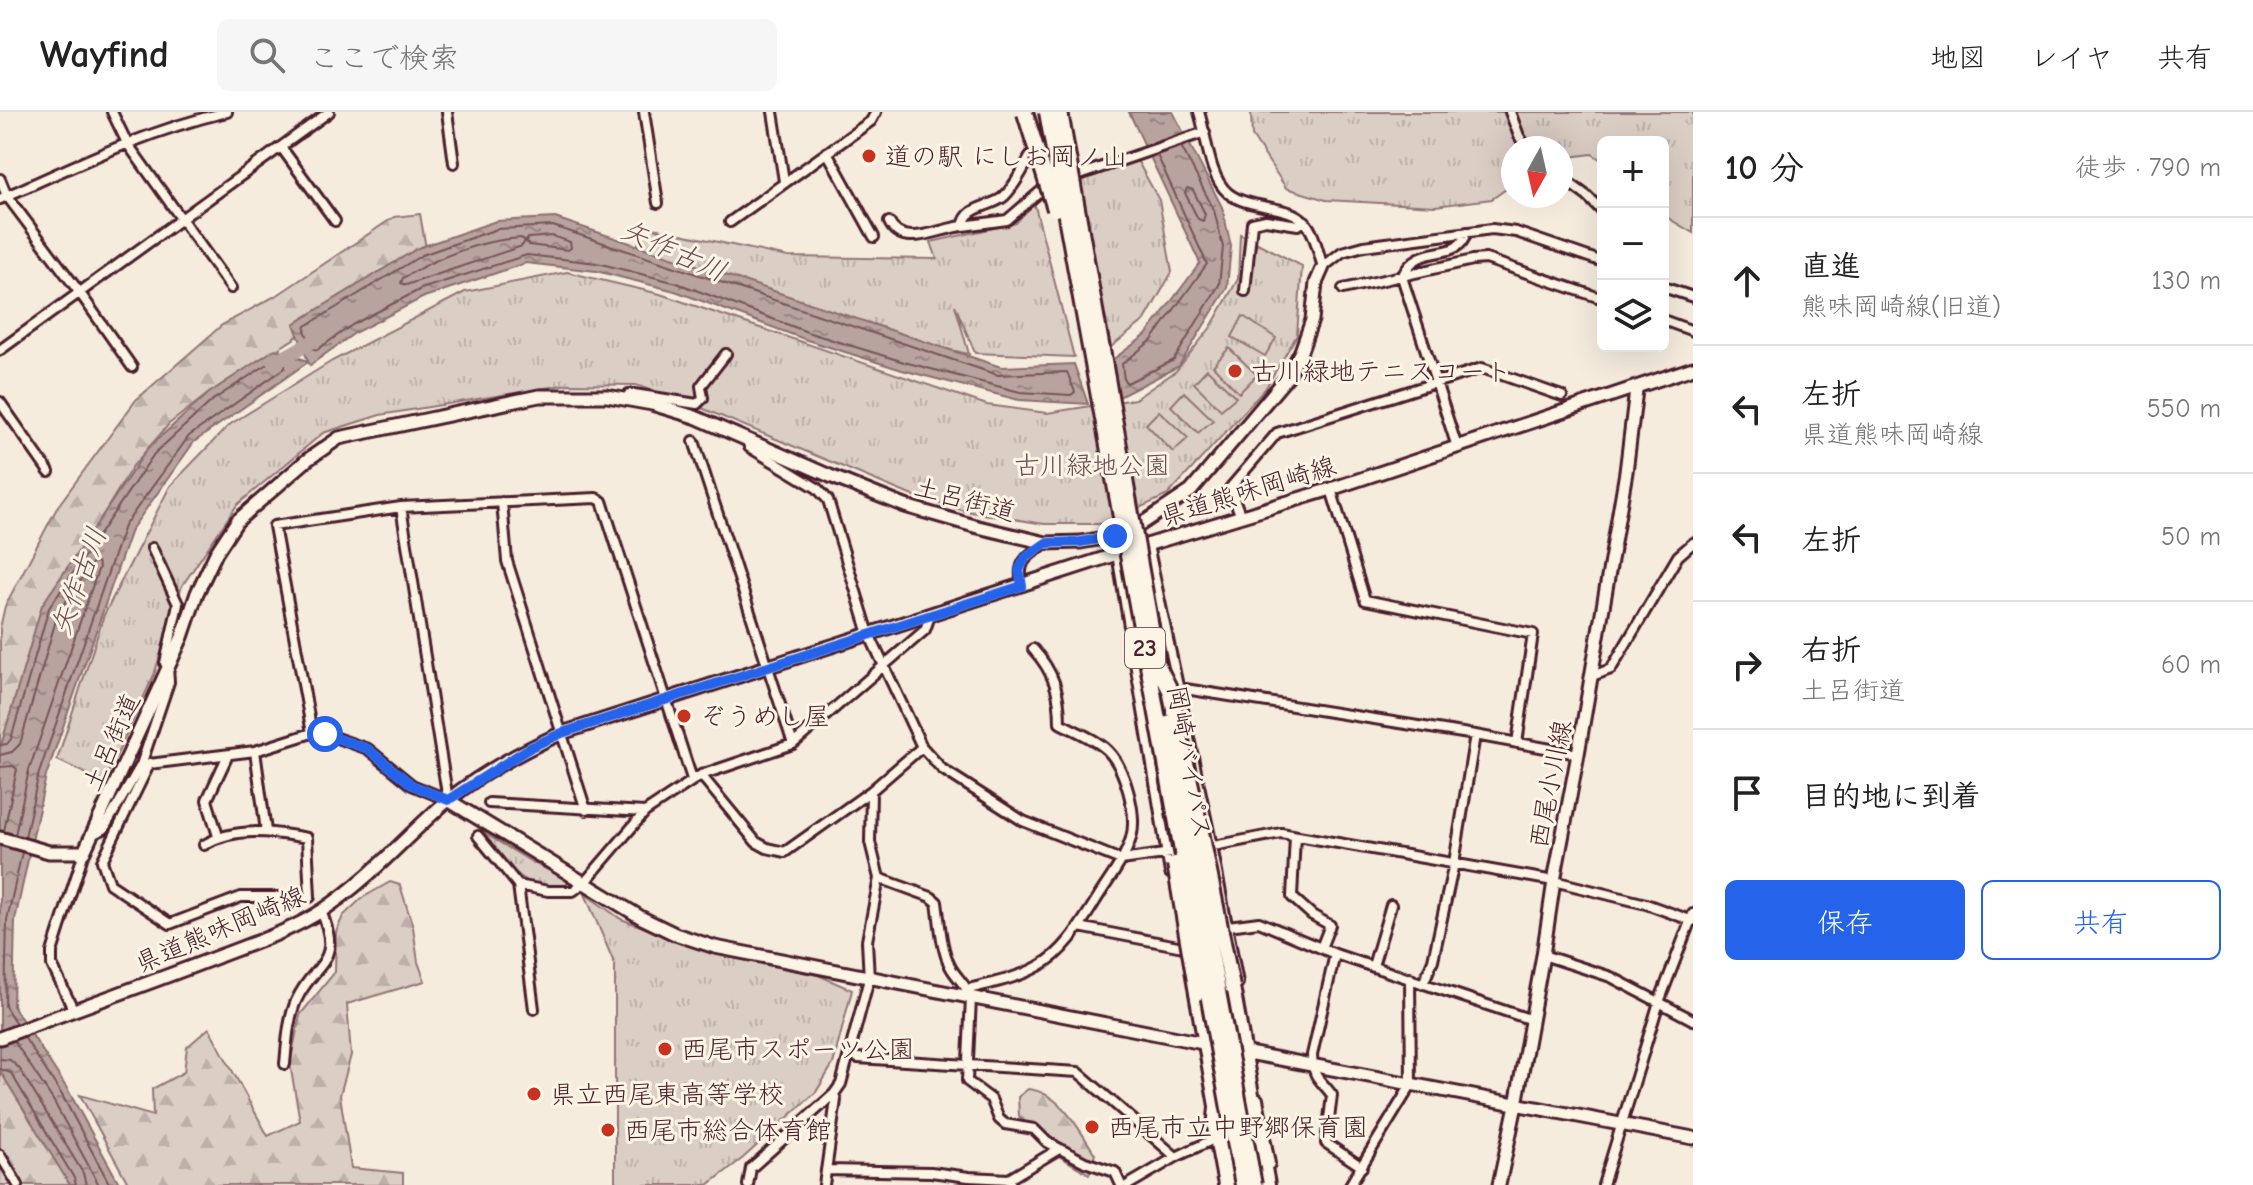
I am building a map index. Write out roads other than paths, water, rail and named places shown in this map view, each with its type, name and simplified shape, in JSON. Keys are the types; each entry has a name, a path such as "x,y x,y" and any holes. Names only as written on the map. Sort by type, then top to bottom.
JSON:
{"highway":[{"name":"岡崎バイパス","path":"1047,112 1243,1185"},
{"name":"岡崎バイパス","path":"1057,112 1254,1185"},
{"name":"23","path":"1025,113 1052,193 1082,327 1087,332"},
{"name":"23","path":"1157,664 1170,690 1201,832 1267,1185"},
{"name":"23","path":"1153,695 1170,836 1231,1185"}],"street":[{"path":"112,112 127,143 231,288"},
{"path":"4,197 127,143 192,120 227,112"},
{"path":"0,350 329,112"},
{"path":"447,112 454,163"},
{"path":"644,112 658,203"},
{"path":"773,112 784,181"},
{"path":"730,222 871,121 876,112"},
{"path":"963,226 970,212 1003,198 1057,112"},
{"path":"1199,112 1215,173 1228,193 1248,204 1297,216 1305,221 1323,267 1342,252"},
{"path":"1510,112 1519,136"},
{"path":"889,222 899,233 915,237 1007,220 1041,191 1088,170 1205,132"},
{"path":"281,147 335,221"},
{"path":"827,152 874,237"},
{"path":"0,179 4,197 80,293 132,367"},
{"path":"1573,186 1599,208"},
{"path":"1245,291 1252,223 1266,220 1298,225 1305,221"},
{"path":"1317,250 1331,256 1364,246 1492,229 1516,232 1597,260"},
{"path":"1457,447 1402,277 1409,262 1423,255 1456,247 1464,241 1467,232"},
{"path":"1343,289 1486,259 1597,297"},
{"name":"土呂街道","path":"84,852 182,637 197,593 216,553 237,521 307,460 339,438 539,396 607,396 652,404 695,417 905,506 1046,543 1081,542 1125,533 1191,491 1288,376 1312,320 1316,283 1323,267"},
{"path":"1669,289 1693,297"},
{"path":"1669,322 1693,331"},
{"path":"627,399 629,394 634,394 697,404 703,398 701,386 726,354"},
{"path":"1241,517 1230,488 1277,433 1482,368 1562,396"},
{"name":"県道熊味岡崎線","path":"0,1038 73,1009 127,993 290,928 321,911 387,859 448,800 520,753 562,733 1117,554 1331,489 1636,390 1693,368"},
{"name":"西尾小川線","path":"1499,1185 1532,1020 1592,676 1626,472 1636,390"},
{"path":"0,402 49,472"},
{"path":"747,438 749,447 817,488 828,500 869,634 922,747 942,769 1023,821 1121,860 1281,833 1554,881 1692,918 1659,1002 1603,1185"},
{"path":"694,441 793,744"},
{"path":"1331,489 1365,600 1533,634 1517,743"},
{"path":"312,733 274,526 401,507 596,498 602,501 666,699 697,777 756,842 785,852 871,791 922,747"},
{"path":"502,502 507,561 586,810"},
{"path":"401,507 448,800"},
{"path":"1022,586 1019,570 1026,557 1046,543"},
{"path":"1592,676 1611,669 1678,556 1693,543"},
{"path":"1148,545 1228,926 1238,985 1232,992"},
{"path":"152,548 178,604 166,652 169,682 146,764 102,861 110,884 170,924 241,897 310,897 307,838 266,831 218,836 204,845"},
{"path":"1117,554 1151,745 1166,854 1194,1006 1201,1016"},
{"path":"518,885 548,891 573,891 585,882 645,812 697,777 793,744 925,630 930,616"},
{"path":"970,994 1039,967 1053,956 1079,927 1121,860 1132,835 1128,784 1107,750 1060,723 1060,700 1053,676 1033,649"},
{"path":"1179,688 1578,754"},
{"path":"146,764 255,751 312,733 325,734 368,749 412,785 448,800 642,918 702,943 869,979 970,994 1312,1066 1693,1138"},
{"path":"1423,984 1433,960 1454,863 1475,735"},
{"path":"255,751 266,831"},
{"path":"218,836 207,800 228,755"},
{"path":"93,834 104,829 146,764"},
{"path":"748,1185 751,1168 834,1094 841,1084 869,979 867,941 879,878 870,842 871,791"},
{"path":"489,803 645,812"},
{"path":"478,836 518,885 534,1009"},
{"path":"1295,836 1292,897 1312,915 1330,925 1321,948"},
{"path":"0,838 49,852 84,852 52,952 52,965 73,1009"},
{"path":"879,878 937,902 948,960 970,994 967,1081 991,1099 999,1119 1015,1127 1034,1129 1059,1149 1115,1172 1121,1185"},
{"path":"1373,966 1391,905"},
{"path":"285,1064 296,1003 309,978 318,972 328,957 329,930 321,911"},
{"path":"1228,926 1259,922 1335,954 1532,1020"},
{"path":"1079,927 1183,947"},
{"path":"1335,954 1312,1066 1317,1080 1332,1095 1326,1143 1362,1167"},
{"path":"1543,955 1611,977 1693,1020"},
{"path":"1350,1185 1411,1085 1410,978"},
{"path":"858,1058 1078,1072 1176,1157"},
{"path":"1249,1080 1256,1091 1262,1114 1274,1185"},
{"path":"824,1185 836,1100 834,1094"},
{"path":"1218,1110 1212,1111 1223,1185"},
{"path":"1128,1185 1214,1139"},
{"path":"826,1170 931,1172 1010,1182 1059,1149"},
{"path":"0,1155 18,1185"}],"water":[{"path":"1129,112 1173,112 1222,207 1231,246 1227,288 1179,366 1119,397 1111,361 1146,335 1200,263"},
{"path":"555,218 1001,367 1074,364 1088,404 1019,400 902,370 807,340 675,291 596,271 526,263 424,297 356,332 194,442 131,530 46,776 15,920 13,1006 68,1090 120,1185 70,1185 0,1071 0,749 42,605 148,448 209,393 275,349 308,361 294,324 418,248 496,221"}],"waterway":[{"name":"矢作古川","path":"274,363 319,338"}],"place":[{"name":"道の駅 にしお岡ノ山","path":"869,156"},
{"name":"古川緑地テニスコート","path":"1235,371"},
{"name":"ぞうめし屋","path":"684,716"},
{"name":"西尾市スポーツ公園","path":"665,1049"},
{"name":"県立西尾東高等学校","path":"534,1094"},
{"name":"西尾市立中野郷保育園","path":"1092,1127"},
{"name":"西尾市総合体育館","path":"608,1130"}],"park label":[{"name":"古川緑地公園","path":"1092,465"}]}
